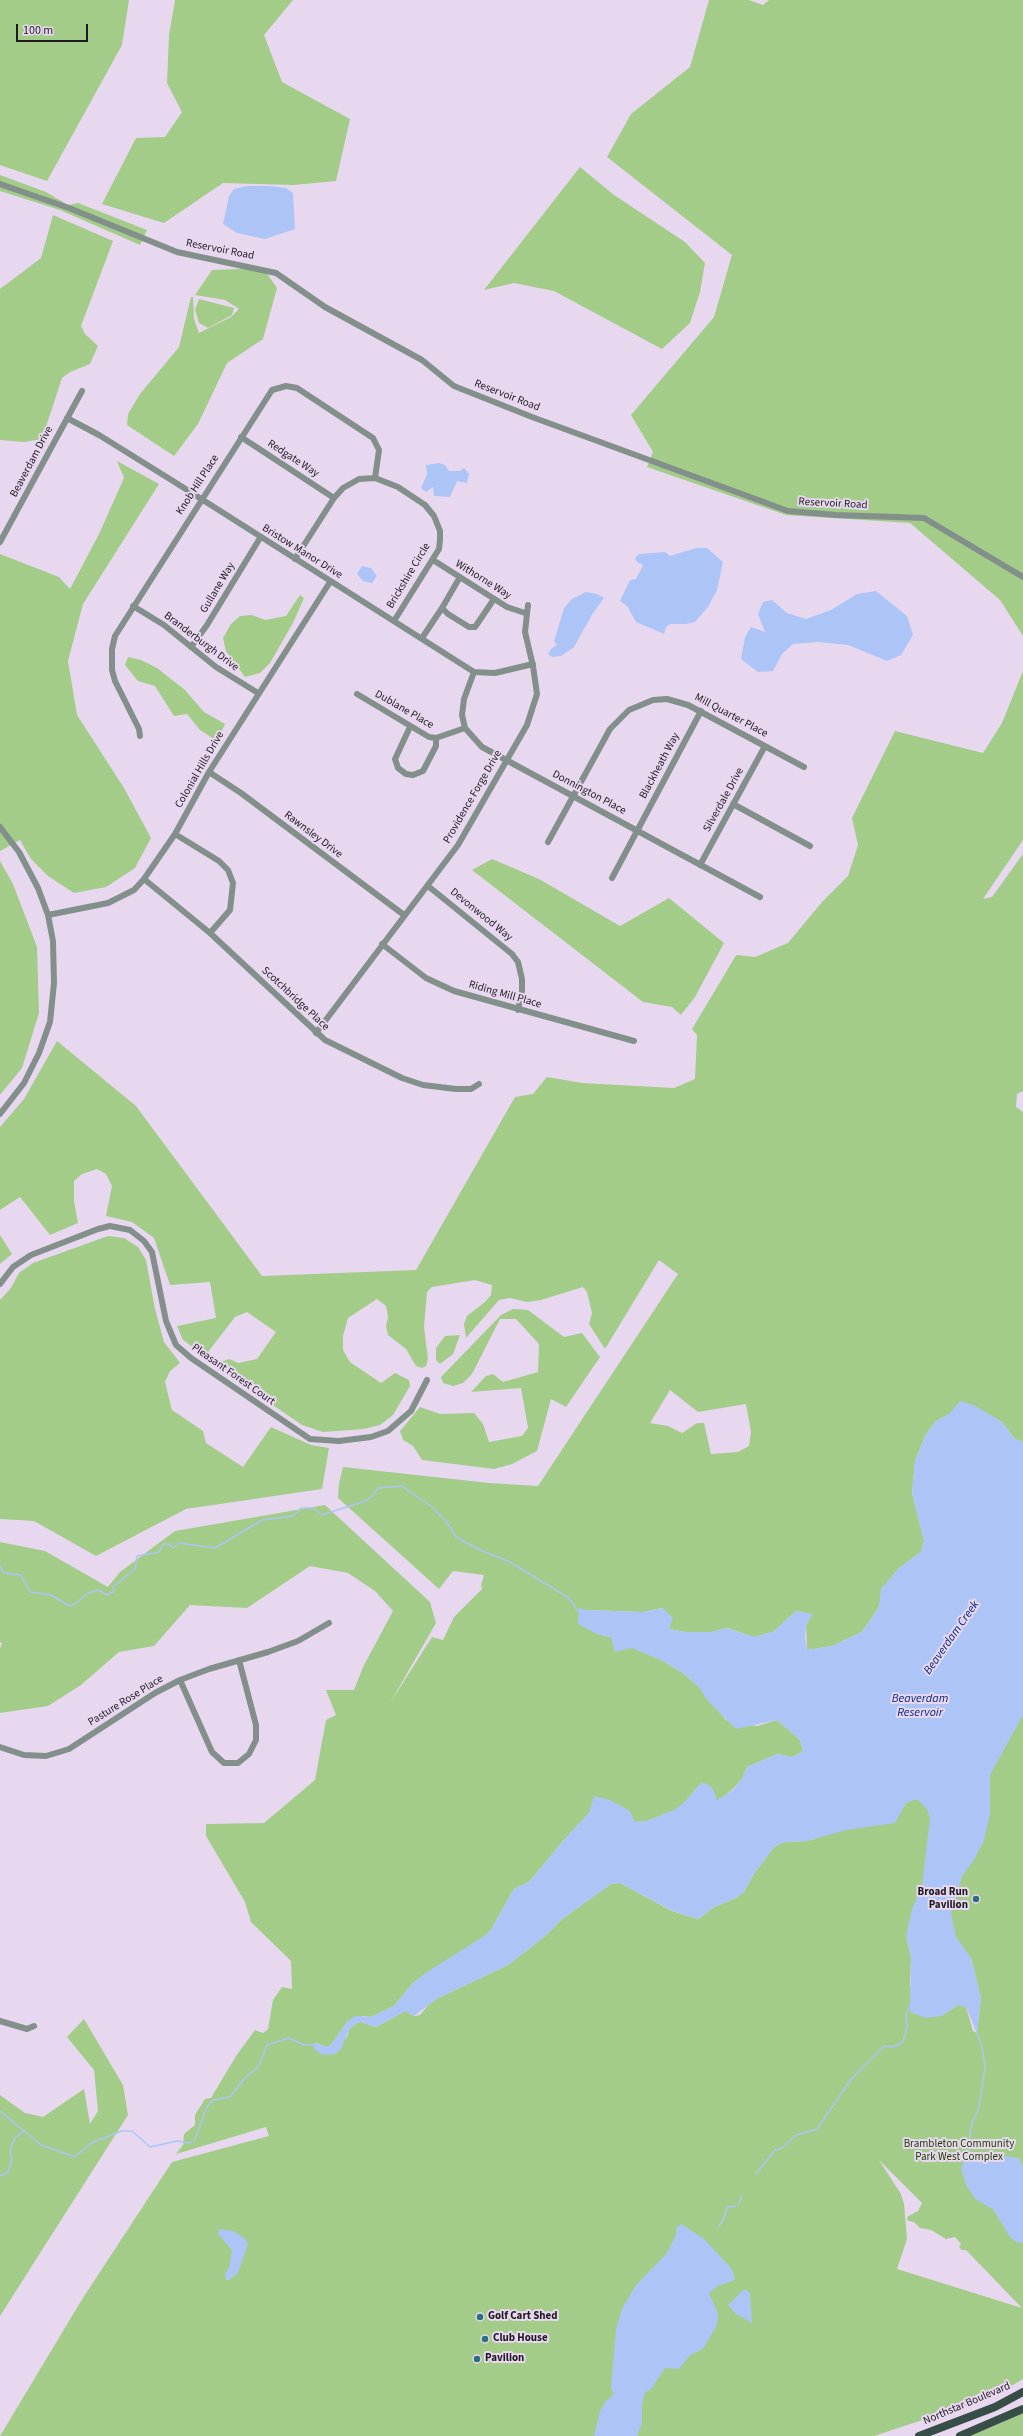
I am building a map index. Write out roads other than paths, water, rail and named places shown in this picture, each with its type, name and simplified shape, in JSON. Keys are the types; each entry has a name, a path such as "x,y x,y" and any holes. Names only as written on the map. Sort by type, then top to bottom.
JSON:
{"main road":[{"name":"Northstar Boulevard","path":"919,2436 995,2407 1023,2392"},
{"path":"960,2436 1023,2409"}],"street":[{"name":"Reservoir Road","path":"0,184 74,210 177,252 276,273 325,307 422,360 454,386 525,414 788,511 822,515 924,518 1023,577"},
{"name":"Knob Hill Place","path":"140,736 139,729 120,691 112,670 112,649 115,636 201,499 272,390 286,386 297,388 374,438 379,450 375,478"},
{"name":"Beaverdam Drive","path":"0,542 82,391"},
{"name":"Bristow Manor Drive","path":"67,418 99,435 474,672"},
{"name":"Redgate Way","path":"241,437 334,498"},
{"name":"Brickshire Circle","path":"295,559 334,498 343,488 359,479 375,478 398,487 425,505 434,516 440,531 440,540 439,549 433,560 394,621"},
{"name":"Gullane Way","path":"191,647 207,625 260,538"},
{"name":"Withorne Way","path":"433,560 507,607 526,613"},
{"path":"422,638 460,578"},
{"name":"Colonial Hills Drive","path":"48,915 108,903 134,890 144,879 175,834 209,772 330,582"},
{"path":"442,608 469,627 475,627 494,599"},
{"name":"Providence Forge Drive","path":"316,1033 382,944 428,886 469,828 527,725 537,694 533,664 525,632 528,605"},
{"name":"Branderburgh Drive","path":"133,606 164,626 216,668 258,693"},
{"path":"465,728 462,715 464,699 474,672 495,673 533,664"},
{"name":"Dublane Place","path":"357,694 410,727 436,738 465,728"},
{"name":"Mill Quarter Place","path":"548,842 610,729 628,710 653,700 667,699 678,701 701,711 804,767"},
{"name":"Blackheath Way","path":"612,878 701,711"},
{"path":"410,727 395,759 398,768 406,774 413,775 423,771 436,746 436,738"},
{"name":"Donnington Place","path":"465,728 482,747 760,897"},
{"name":"Silverdale Drive","path":"700,865 766,746"},
{"name":"Rawnsley Drive","path":"209,772 241,793 404,916"},
{"path":"733,804 810,846"},
{"path":"0,827 28,868 48,915 53,941 54,984 50,1022 39,1053 24,1083 0,1114"},
{"path":"175,834 219,861 228,870 233,883 230,910 210,933"},
{"name":"Scotchbridge Place","path":"144,879 210,933 325,1040 402,1078 423,1085 451,1089 471,1089 479,1084"},
{"name":"Devonwood Way","path":"428,886 512,954 518,962 522,979 522,991 518,1010"},
{"name":"Riding Mill Place","path":"382,944 415,970 441,986 518,1010 634,1041"},
{"name":"Pleasant Forest Court","path":"0,1284 13,1267 31,1255 98,1229 110,1226 130,1230 144,1241 152,1252 166,1321 176,1345 196,1362 310,1439 339,1441 371,1436 388,1431 411,1411 427,1380"},
{"name":"Pasture Rose Place","path":"0,1747 31,1756 46,1756 69,1749 155,1693 180,1680 209,1668 298,1641 329,1622"},
{"path":"180,1680 212,1752 224,1762 238,1763 249,1754 256,1740 256,1725 239,1660"},
{"path":"0,2021 27,2029 34,2026"}],"water":[{"path":"246,186 271,186 286,188 293,193 295,229 265,239 237,233 223,224 229,196 234,189"},
{"path":"439,463 445,465 449,471 460,471 464,468 469,474 467,483 457,481 450,497 434,496 433,487 426,492 421,488 427,474 426,465"},
{"path":"696,548 707,548 723,562 717,590 708,607 695,622 686,624 670,624 666,627 664,634 636,622 627,606 620,601 630,580 636,579 643,565 637,562 635,558 639,554 665,552 670,556"},
{"path":"362,566 371,568 377,576 372,583 363,581 357,574"},
{"path":"876,591 907,616 913,635 901,655 887,661 848,645 818,642 793,644 782,654 773,671 758,672 741,659 745,637 751,627 765,632 758,614 763,602 772,600 787,613 806,619 831,610 857,594"},
{"path":"586,592 597,594 604,598 593,613 574,647 561,656 552,657 548,654 551,649 557,645 554,641 564,608 572,599"},
{"name":"Beaverdam Reservoir","path":"960,1401 974,1405 1002,1422 1015,1439 1023,1442 1023,1715 990,1775 990,1814 984,1840 974,1860 962,1876 951,1914 956,1937 971,1958 981,1998 977,2034 966,2007 958,2005 941,2016 926,2018 910,2012 911,1957 906,1936 912,1909 922,1886 930,1818 927,1809 917,1799 906,1803 895,1823 846,1830 807,1841 785,1842 774,1847 753,1875 744,1892 736,1898 714,1907 698,1919 673,1911 620,1883 611,1884 562,1919 544,1937 508,1965 438,1998 414,2016 405,2011 376,2027 361,2022 357,2023 349,2029 341,2049 335,2054 323,2055 315,2050 313,2045 315,2043 327,2047 331,2045 347,2022 355,2016 371,2017 394,2006 412,1984 424,1974 489,1933 514,1889 529,1882 563,1841 589,1813 594,1796 610,1800 630,1811 635,1822 647,1821 674,1810 684,1803 701,1783 708,1784 714,1791 717,1800 732,1791 742,1779 747,1767 777,1754 793,1757 803,1751 800,1740 777,1720 736,1729 708,1701 698,1686 684,1674 665,1662 632,1648 615,1652 611,1637 597,1634 578,1624 579,1608 587,1610 643,1612 663,1608 673,1618 669,1629 685,1632 712,1632 726,1628 754,1637 773,1632 796,1611 813,1614 806,1625 805,1637 807,1650 832,1646 862,1632 879,1607 881,1589 899,1568 921,1552 924,1541 912,1493 915,1461 926,1434 936,1421 949,1414"},
{"path":"998,2155 1019,2158 1023,2167 1023,2242 1018,2243 1010,2237 993,2209 976,2200 966,2185 961,2168 965,2157"},
{"path":"681,2224 704,2239 732,2269 735,2280 718,2286 709,2293 718,2314 717,2325 703,2349 690,2355 679,2369 665,2368 651,2389 645,2393 642,2404 642,2423 637,2436 594,2436 600,2411 605,2402 615,2393 613,2393 611,2388 616,2329 622,2309 636,2285 667,2253 676,2235 677,2227"},
{"path":"219,2229 234,2231 245,2239 248,2244 238,2273 229,2280 226,2280 225,2274 229,2268 232,2250 218,2234"},
{"path":"743,2290 747,2290 750,2293 752,2323 736,2314 728,2305"}],"waterway":[{"path":"0,1566 3,1573 21,1575 30,1592 51,1595 69,1606 75,1604 88,1593 98,1590 107,1595 113,1592 114,1586 135,1569 137,1556 159,1552 163,1544 169,1544 173,1548 179,1543 215,1548 262,1520 293,1516 301,1508 313,1508 322,1515 365,1501 372,1496 378,1488 402,1486 432,1507 446,1521 456,1537 480,1550 510,1562 569,1598 580,1614"},
{"path":"756,2174 775,2150 782,2148 796,2135 817,2129 852,2078 884,2046 893,2047 903,2042 907,2027 906,2015 910,2005"},
{"path":"977,2033 982,2046 985,2067 979,2107"},
{"name":"Beaverdam Creek","path":"0,2111 41,2145 75,2157 91,2143 122,2131 132,2131 150,2147 177,2141 190,2143 195,2139 207,2107 213,2100 230,2097 246,2077 258,2067 267,2045 289,2038 304,2045 314,2045"},
{"path":"971,2157 969,2144 972,2122 979,2109"},
{"path":"0,2176 8,2172 12,2160 10,2152 12,2144 16,2137 23,2132"},
{"path":"739,2204 742,2195"},
{"path":"719,2226 725,2216 727,2207 736,2206"}],"place":[{"name":"Broad Run Pavilion","path":"976,1899"},
{"name":"Golf Cart Shed","path":"480,2317"},
{"name":"Club House","path":"485,2339"},
{"name":"Pavilion","path":"477,2359"}],"park label":[{"name":"Brambleton Community Park West Complex","path":"959,2151"}]}
